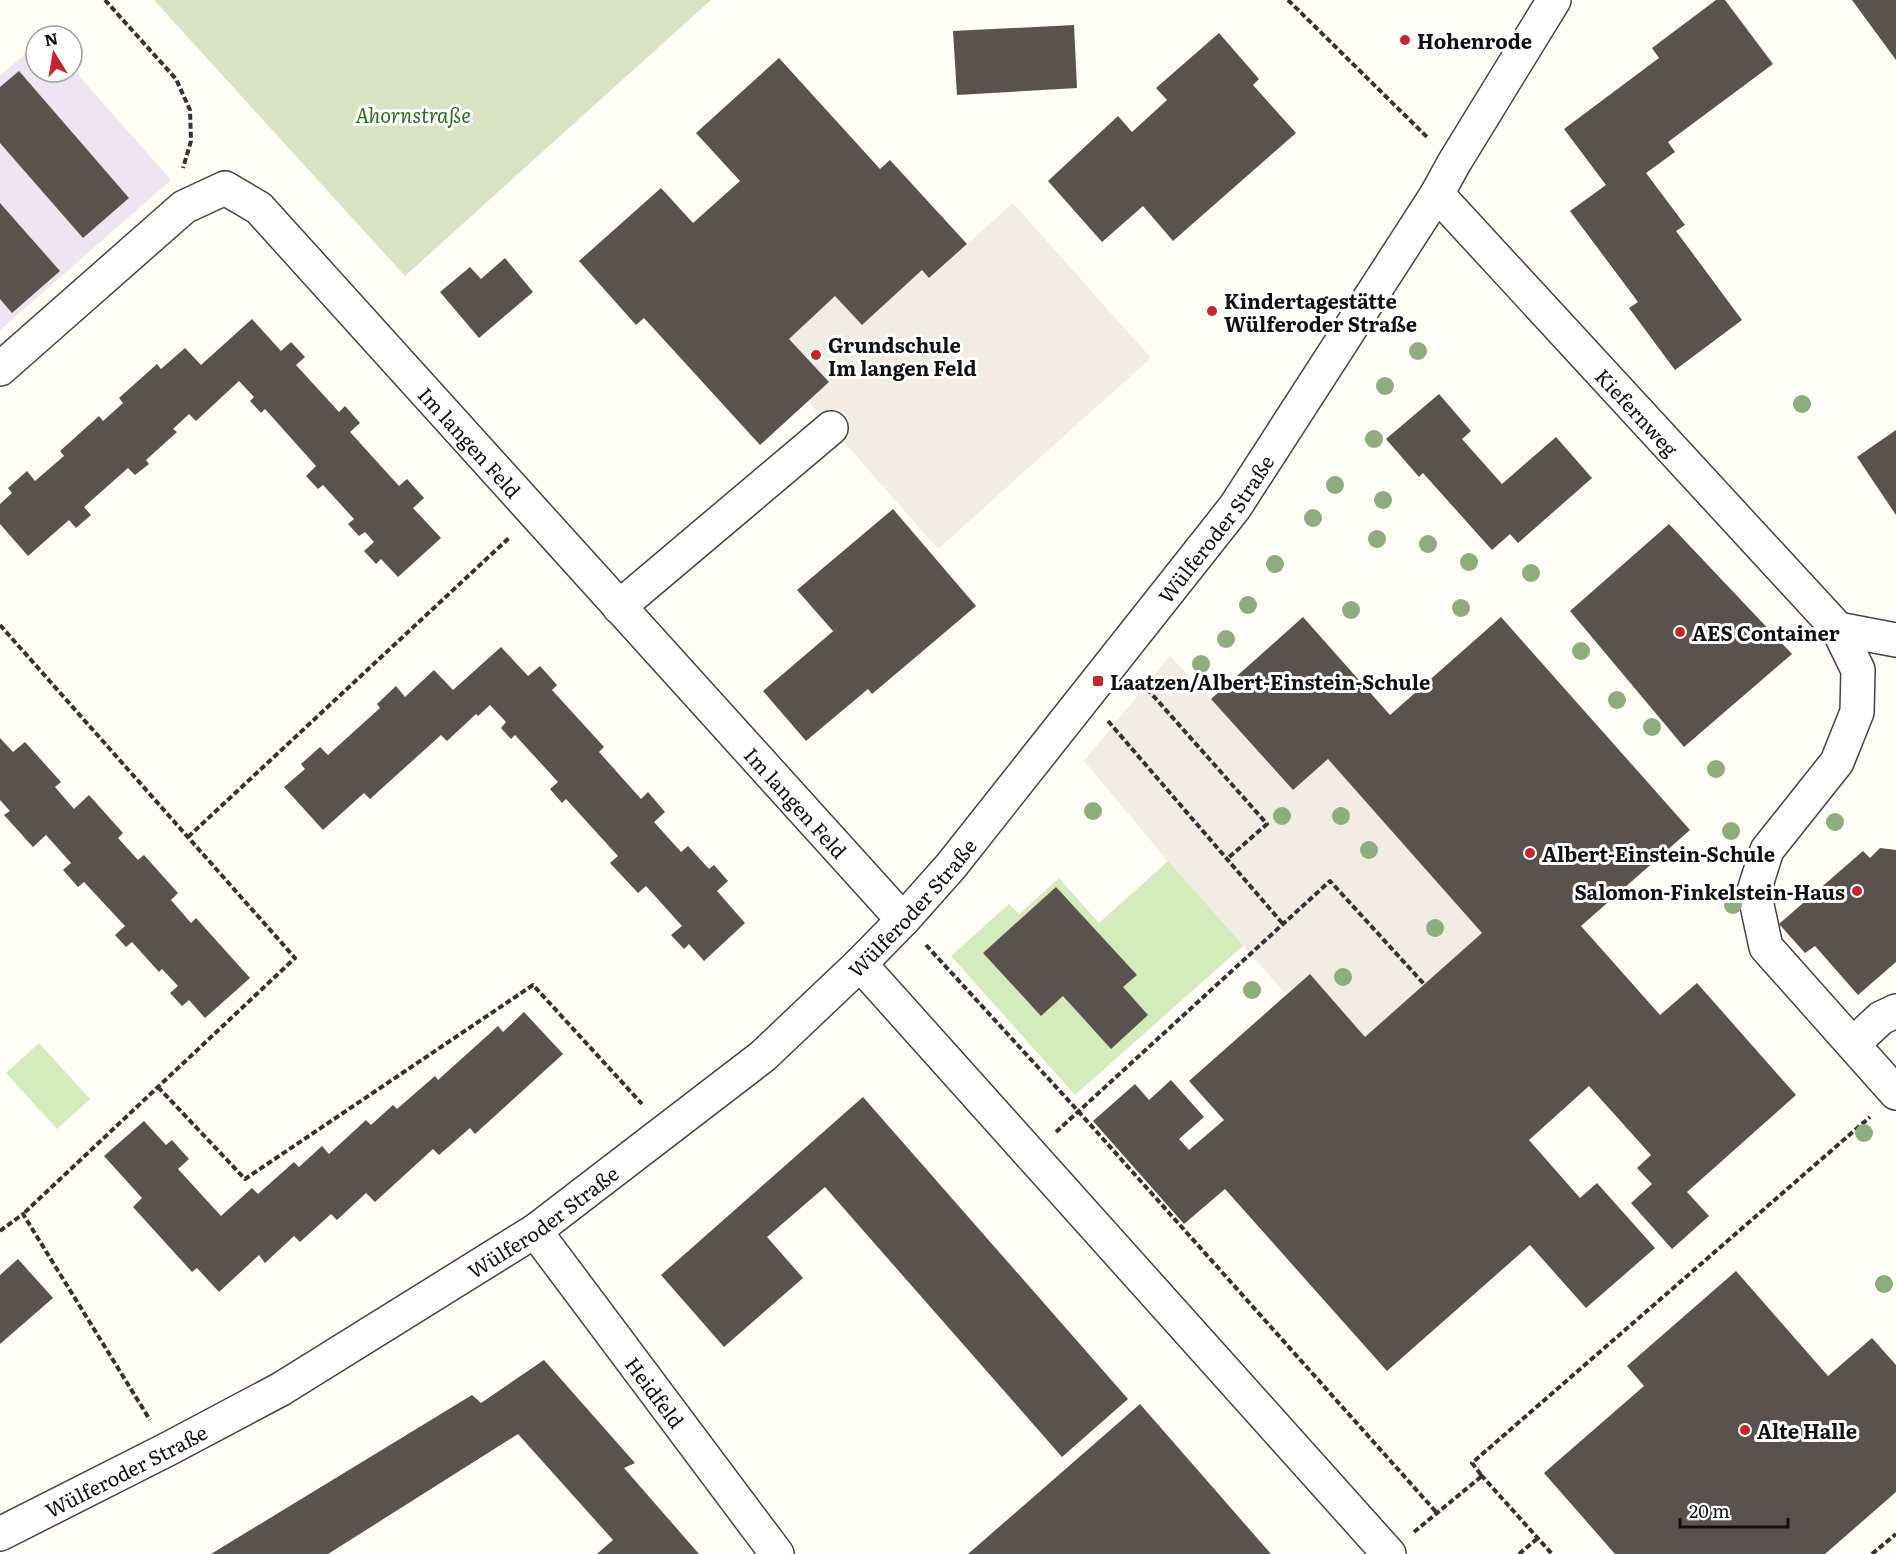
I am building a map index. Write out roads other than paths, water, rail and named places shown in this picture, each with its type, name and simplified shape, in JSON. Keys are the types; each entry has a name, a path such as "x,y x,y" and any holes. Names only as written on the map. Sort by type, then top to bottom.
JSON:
{"street":[{"name":"Wülferoder Straße","path":"0,1534 281,1389 535,1231 763,1056 860,964 951,866 1235,507 1437,194 1554,0"},
{"name":"Im langen Feld","path":"0,369 184,207 225,188 259,208 903,920"},
{"name":"Kiefernweg","path":"1437,194 1838,629 1858,670 1857,712 1837,762 1767,850 1754,891 1766,947 1853,1044 1887,1102"},
{"path":"619,607 831,428"},
{"path":"1838,629 1896,640"},
{"path":"860,964 1388,1554"},
{"path":"1853,1044 1881,1018 1896,1011"},
{"name":"Heidfeld","path":"535,1231 777,1554"}],"place":[{"name":"Hohenrode","path":"1405,40"},
{"name":"Kindertagestätte Wülferoder Straße","path":"1212,311"},
{"name":"Grundschule Im langen Feld","path":"816,355"},
{"name":"AES Container","path":"1680,632"},
{"name":"Laatzen/Albert-Einstein-Schule","path":"1098,681"},
{"name":"Albert-Einstein-Schule","path":"1530,853"},
{"name":"Salomon-Finkelstein-Haus","path":"1857,891"},
{"name":"Alte Halle","path":"1745,1430"}],"park label":[{"name":"Ahornstraße","path":"413,114"}]}
